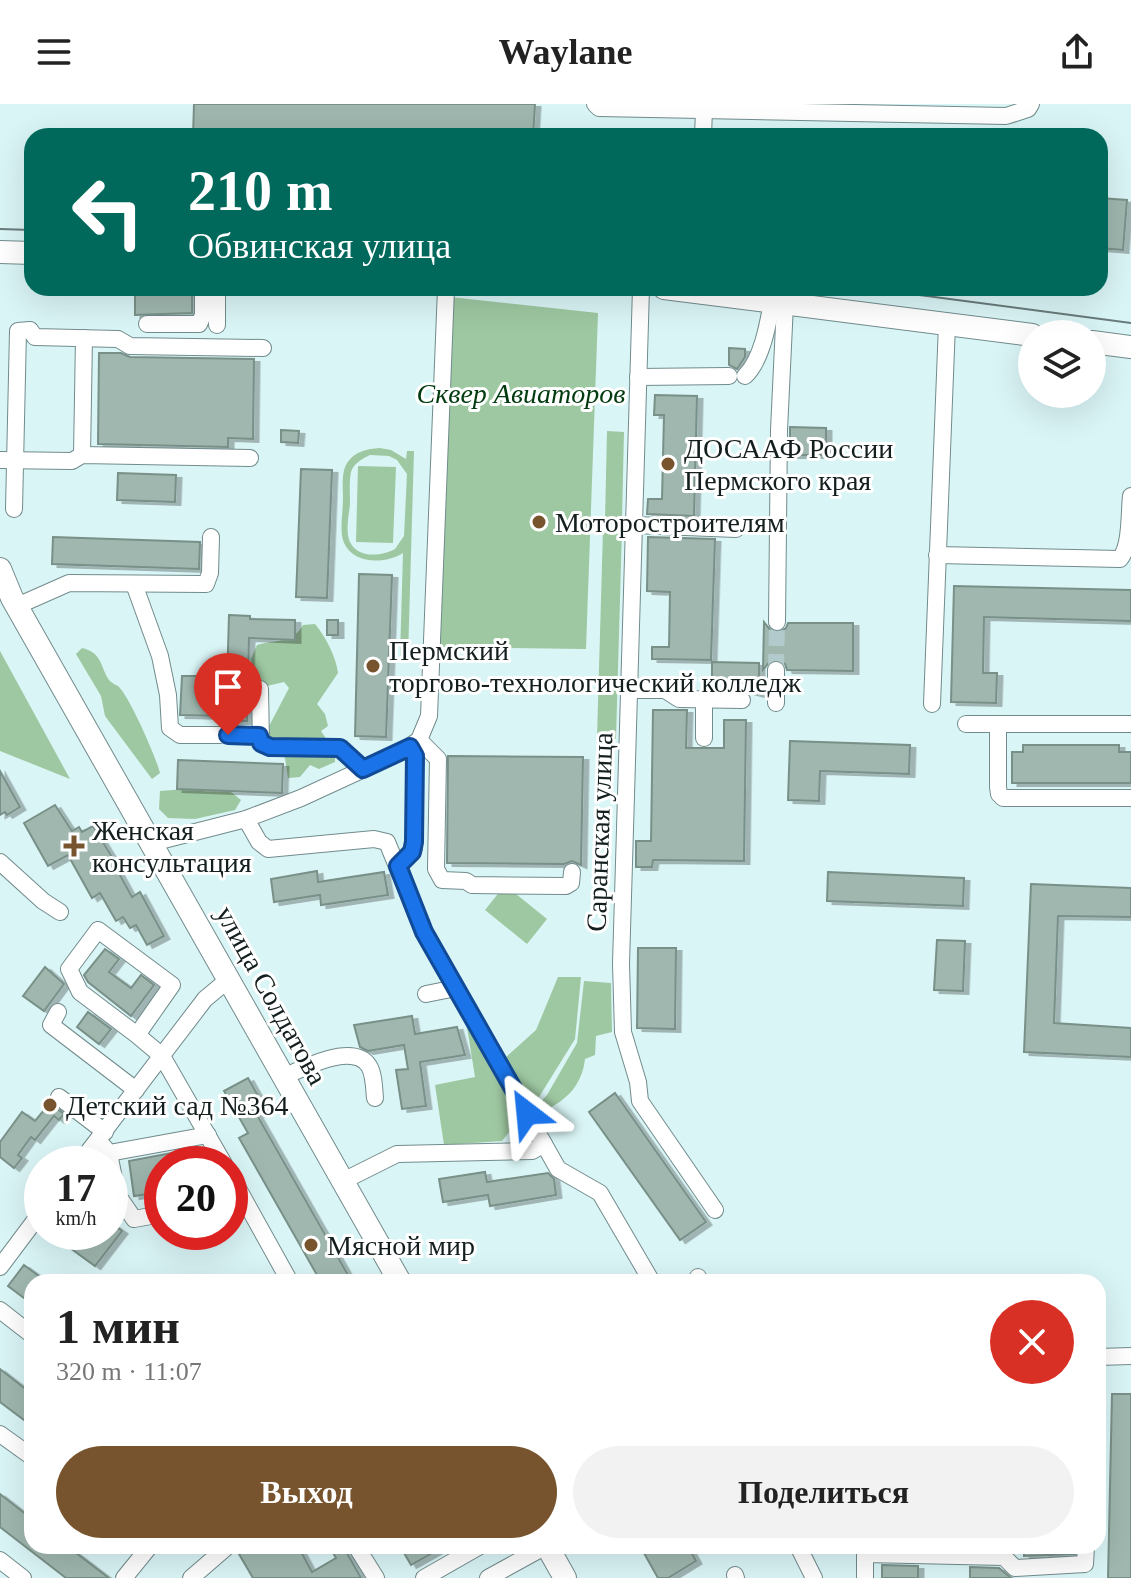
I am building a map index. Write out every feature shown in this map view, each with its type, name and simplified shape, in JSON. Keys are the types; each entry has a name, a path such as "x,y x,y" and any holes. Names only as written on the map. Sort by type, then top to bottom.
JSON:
{"main road":[{"path":"0,252 24,253"},
{"path":"734,296 1018,333"},
{"path":"1106,344 1131,347"},
{"name":"улица Солдатова","path":"0,569 10,603 152,843 395,1274"},
{"path":"552,1554 565,1578"}],"street":[{"path":"595,104 599,108 1006,116 1028,109 1031,104"},
{"path":"703,128 704,110"},
{"path":"147,324 199,324 203,315 203,296"},
{"path":"217,296 217,325"},
{"path":"398,866 412,852 415,743 429,716 446,296"},
{"name":"Саранская улица","path":"641,296 630,690 615,964 624,994 623,1032 638,1082 640,1101 715,1210"},
{"path":"638,377 737,376 751,371 778,303"},
{"path":"777,622 778,303"},
{"path":"932,704 947,324"},
{"path":"14,509 7,460 16,333 30,330 35,337 118,339 130,346 263,348"},
{"path":"82,455 84,338"},
{"path":"7,460 72,461 82,455 250,458"},
{"path":"937,555 1120,559 1126,545 1131,496"},
{"path":"635,525 736,529"},
{"path":"10,603 69,583 206,584 210,573 211,537"},
{"path":"134,584 160,656 168,695 170,728 180,735 259,736"},
{"path":"776,670 776,703"},
{"path":"260,689 261,743 270,747 340,748 363,769"},
{"path":"630,690 665,690 679,699 742,700"},
{"path":"704,699 704,738"},
{"path":"966,724 1131,724"},
{"path":"998,724 998,787 1003,798 1131,798"},
{"path":"612,749 628,740"},
{"path":"152,843 246,819 301,798 415,743"},
{"path":"415,743 438,759 437,876 442,880 466,881 472,885 566,886 571,883 572,872"},
{"path":"246,819 259,842 268,849 382,839 392,849 424,932 558,1169 600,1193 647,1274"},
{"path":"3,870 60,912"},
{"path":"137,1035 172,985 98,930 69,969 80,992 162,1056 214,1146"},
{"path":"99,1146 136,1090 205,999 229,979"},
{"path":"426,994 456,988"},
{"path":"58,1012 51,1025 136,1090"},
{"path":"284,1077 315,1061 351,1057 369,1066 375,1098"},
{"path":"59,1097 104,1141 117,1194 134,1219 144,1217"},
{"path":"104,1141 208,1135"},
{"path":"343,1181 397,1154 532,1151 544,1144"},
{"path":"248,1207 286,1274"},
{"path":"0,1267 24,1235"},
{"path":"0,1310 24,1329"},
{"path":"1106,1357 1131,1356"},
{"path":"0,1434 24,1451"},
{"path":"124,1578 144,1554"},
{"path":"191,1578 219,1554"},
{"path":"361,1554 376,1578"},
{"path":"424,1578 466,1554"},
{"path":"488,1578 532,1554"},
{"path":"802,1554 814,1578"},
{"path":"865,1578 865,1554 1004,1557 1015,1568 1085,1564 1086,1554"},
{"path":"0,1560 23,1578"}],"green space":[{"name":"Сквер Авиаторов","path":"450,297 598,313 586,649 438,647"},
{"path":"607,431 624,432 622,519 605,519"},
{"path":"380,448 391,450 406,459 407,451 414,451 408,656 400,656 403,553 388,559 363,559 344,543 341,527 345,467 358,453","holes":["370,455 389,456 397,460 407,474 404,536 395,549 364,554 350,542 348,533 351,472 356,464"]},
{"path":"358,466 396,467 393,543 356,542"},
{"path":"603,529 622,529 616,739 597,738"},
{"path":"315,624 330,647 338,673 317,704 325,714 328,726 321,731 335,752 335,762 319,769 310,765 300,777 288,778 285,758 270,740 268,728 289,688 284,682 267,686 257,683 251,659 257,645 289,638 303,625"},
{"path":"82,648 94,653 109,680 119,687 129,703 160,773 152,779 105,716 101,696 76,654"},
{"path":"0,651 70,779 0,751"},
{"path":"199,788 230,791 241,800 235,810 195,819 168,818 159,809 160,791"},
{"path":"505,885 547,919 527,944 485,910"},
{"path":"558,977 581,977 575,1039 539,1097 527,1102 505,1058 536,1030"},
{"path":"584,981 611,983 612,1032 596,1036 595,1055 585,1059 577,1084 560,1102 544,1111 537,1106 547,1095 577,1043"},
{"path":"478,1024 526,1111 502,1141 444,1145 435,1085 475,1077 467,1027"}],"building":[{"path":"194,104 535,104 534,128 193,128"},
{"path":"1108,199 1127,200 1123,250 1108,249"},
{"path":"135,296 192,296 192,313 135,315"},
{"path":"729,348 745,349 745,357 737,369 729,365"},
{"path":"99,353 121,353 130,357 254,359 253,439 228,438 228,447 98,444"},
{"path":"655,395 697,396 694,516 647,514 648,499 662,499 664,415 654,415"},
{"path":"790,427 826,428 826,455 790,455"},
{"path":"281,430 299,431 298,443 281,442"},
{"path":"301,469 332,470 327,598 296,597"},
{"path":"118,473 176,475 175,502 117,500"},
{"path":"53,537 200,542 199,569 52,564"},
{"path":"648,537 715,539 711,660 652,659 652,647 669,647 670,592 647,591"},
{"path":"359,574 392,575 386,737 355,736"},
{"path":"954,586 1131,590 1131,621 984,617 983,673 997,673 996,703 951,702"},
{"path":"229,615 250,616 250,619 295,620 295,640 249,638 247,721 226,721 226,716 180,715 182,676 201,676 201,682 227,683"},
{"path":"327,620 338,620 338,635 327,635"},
{"path":"764,622 771,631 778,633 788,623 853,623 853,671 787,670 785,664 777,659 770,661 763,670"},
{"path":"712,662 759,663 759,694 740,689 740,682 712,678"},
{"path":"653,710 687,710 686,748 724,748 724,720 746,720 744,861 653,860 652,867 636,867 636,841 651,841"},
{"path":"790,741 910,745 909,774 820,771 819,801 788,800"},
{"path":"1023,745 1119,745 1119,752 1131,752 1131,783 1012,783 1012,752 1023,752"},
{"path":"448,756 583,757 581,865 572,861 564,864 447,863"},
{"path":"178,760 283,764 282,793 177,789"},
{"path":"0,771 20,807 7,815 5,812 0,815"},
{"path":"55,805 72,831 79,827 82,832 93,826 132,897 140,892 164,936 147,945 136,925 130,928 123,917 116,921 100,893 92,898 68,855 48,866 24,823"},
{"path":"317,871 318,882 384,872 388,895 321,905 320,895 274,902 271,879"},
{"path":"828,872 964,878 963,906 827,901"},
{"path":"1031,884 1131,888 1131,917 1058,916 1054,1023 1131,1028 1131,1057 1024,1052"},
{"path":"937,940 965,941 963,991 934,990"},
{"path":"638,948 676,948 675,1029 637,1028"},
{"path":"105,949 119,959 109,972 131,988 141,975 154,985 131,1016 88,982 84,975"},
{"path":"45,967 64,984 44,1011 23,996"},
{"path":"88,1012 111,1029 99,1044 77,1027"},
{"path":"412,1016 415,1034 457,1027 465,1055 420,1062 426,1106 402,1109 396,1070 408,1069 404,1045 368,1051 360,1047 354,1025"},
{"path":"248,1078 266,1110 257,1115 347,1274 316,1274 248,1154 248,1146 244,1146 239,1138 248,1133 224,1091"},
{"path":"615,1093 706,1222 680,1240 589,1112"},
{"path":"50,1103 64,1114 59,1120 54,1116 35,1140 31,1137 18,1155 22,1158 14,1168 0,1157 0,1142 22,1112 35,1121"},
{"path":"144,1158 144,1195 134,1196 129,1161"},
{"path":"485,1172 487,1182 548,1173 554,1179 556,1195 490,1206 488,1195 443,1202 439,1179"},
{"path":"73,1250 107,1250 95,1266"},
{"path":"24,1265 36,1274 24,1274 24,1298 8,1286"},
{"path":"0,1369 24,1388 24,1420 0,1402"},
{"path":"1112,1394 1131,1394 1131,1578 1108,1578"},
{"path":"0,1494 24,1513 24,1546 0,1527"},
{"path":"35,1554 78,1554 109,1578 66,1578"},
{"path":"239,1554 302,1554 312,1572 336,1558 334,1554 348,1554 361,1578 253,1578"},
{"path":"405,1554 431,1554 411,1565"},
{"path":"644,1554 692,1554 696,1561 668,1578 658,1578"},
{"path":"1024,1554 1075,1554 1024,1556"},
{"path":"882,1565 918,1566 918,1578 882,1578"},
{"path":"970,1567 999,1568 1011,1578 970,1578"}],"tunnel":[{"path":"776,670 777,622"}],"tram line":[{"path":"0,229 24,230"},
{"path":"927,296 1131,323"}],"place":[{"name":"ДОСААФ России Пермского края","path":"668,464"},
{"name":"Моторостроителям","path":"539,522"},
{"name":"Пермский торгово-технологический колледж","path":"373,666"},
{"name":"Женская консультация","path":"74,846"},
{"name":"Детский сад №364","path":"50,1105"},
{"name":"Мясной мир","path":"311,1245"}],"route":[{"path":"228,735 259,736 261,743 270,747 340,748 363,769 410,747 415,756 414,848 398,866 424,932 527,1113"}]}
